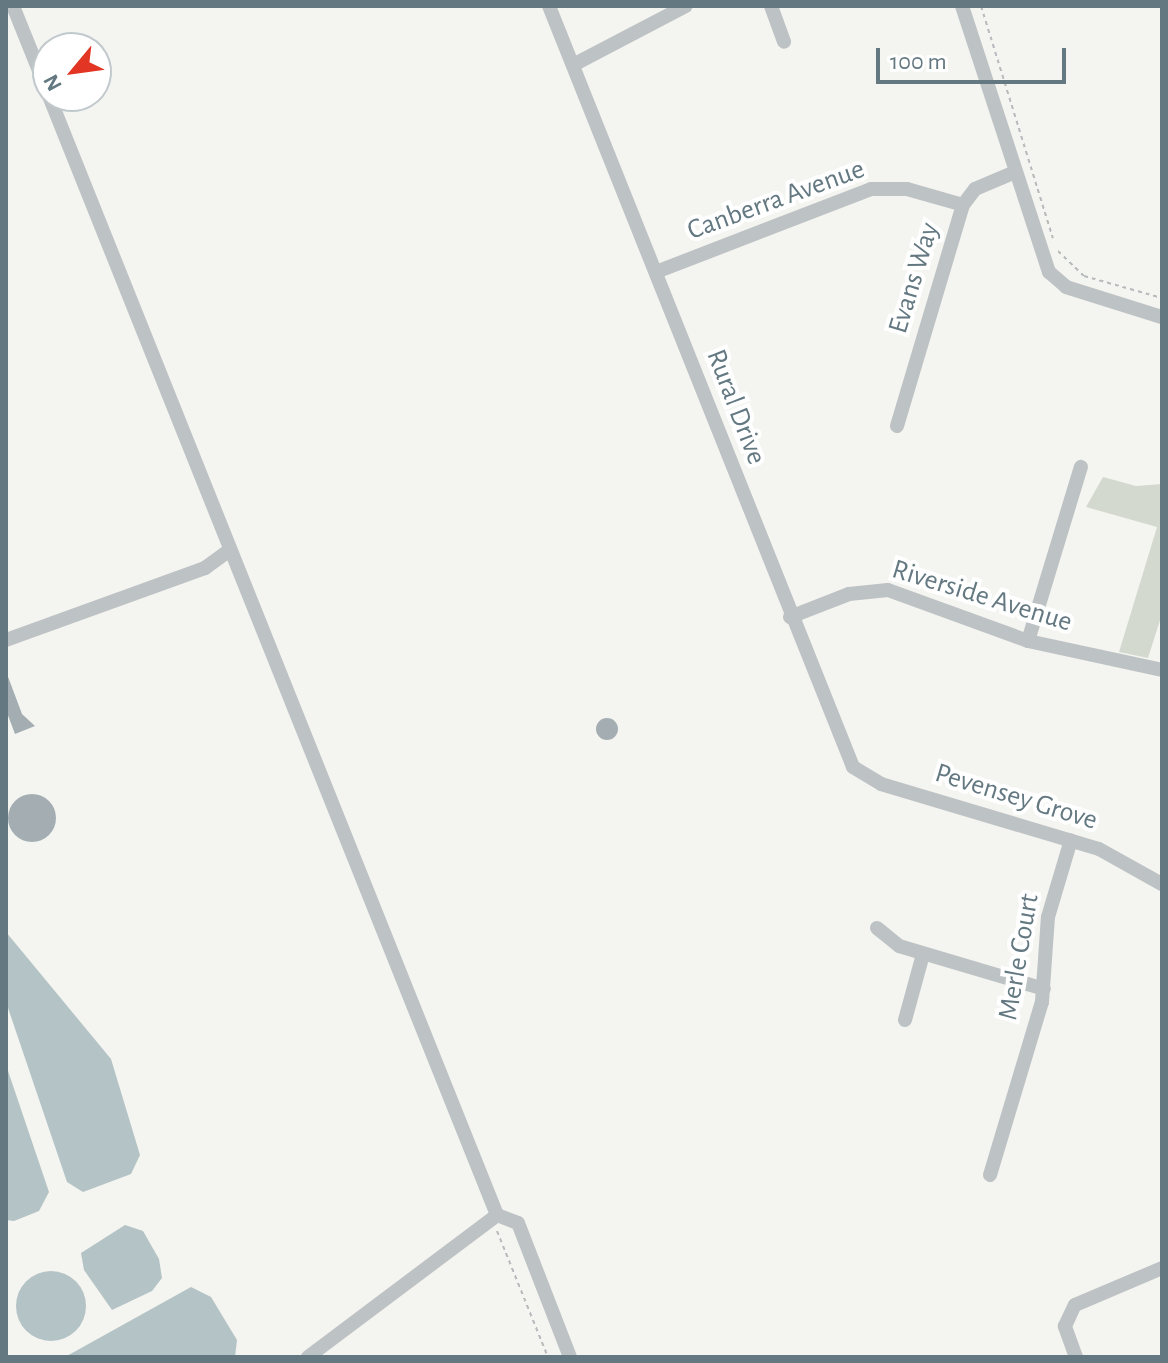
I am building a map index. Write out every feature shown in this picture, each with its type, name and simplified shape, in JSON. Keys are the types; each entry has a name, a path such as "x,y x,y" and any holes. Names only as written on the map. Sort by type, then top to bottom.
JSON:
{"street":[{"path":"13,6 32,52"},
{"name":"Rural Drive","path":"549,6 790,617 853,767"},
{"path":"573,65 686,6"},
{"path":"771,6 784,42"},
{"path":"962,6 1043,263 1056,280 1162,317"},
{"path":"56,112 494,1217"},
{"name":"Evans Way","path":"897,426 963,205 975,189 1015,172"},
{"name":"Canberra Avenue","path":"656,272 871,189 907,189 963,205"},
{"path":"1028,641 1081,467"},
{"path":"6,640 205,568 230,550"},
{"name":"Riverside Avenue","path":"790,617 849,594 888,590 1028,641 1162,670"},
{"name":"Pevensey Grove","path":"853,767 881,784 1071,840 1162,884"},
{"name":"Merle Court","path":"990,1175 1044,989 1045,932 1071,840"},
{"path":"877,928 892,942 923,954 1044,989"},
{"path":"905,1020 923,954"},
{"path":"308,1357 494,1217"},
{"path":"494,1217 518,1223 570,1357"},
{"path":"1076,1357 1065,1326 1075,1305 1162,1268"}],"path":[{"path":"981,6 1057,251 1084,276 1162,298"},
{"path":"494,1217 548,1357"}],"shaded area":[{"path":"1103,477 1136,486 1162,484 1162,614 1148,658 1119,652 1157,527 1086,507"},
{"path":"6,932 111,1059 140,1155 131,1174 83,1192 67,1182 6,1002"},
{"path":"6,1065 49,1192 39,1211 14,1221 6,1220"},
{"path":"125,1225 143,1231 159,1259 162,1278 152,1291 112,1310 84,1270 81,1253"},
{"path":"51,1271 76,1281 86,1306 76,1331 51,1341 26,1331 16,1306 26,1281"},
{"path":"191,1287 211,1297 237,1340 235,1357 65,1357"}],"building":[{"path":"7,674 22,714 35,726 15,734 6,710"},
{"path":"607,718 615,721 618,729 615,737 607,740 599,737 596,729 599,721"},
{"path":"32,794 41,795 49,801 55,809 55,827 49,835 41,841 32,842 23,841 15,835 9,827 8,818 9,809 15,801 23,795"}]}
